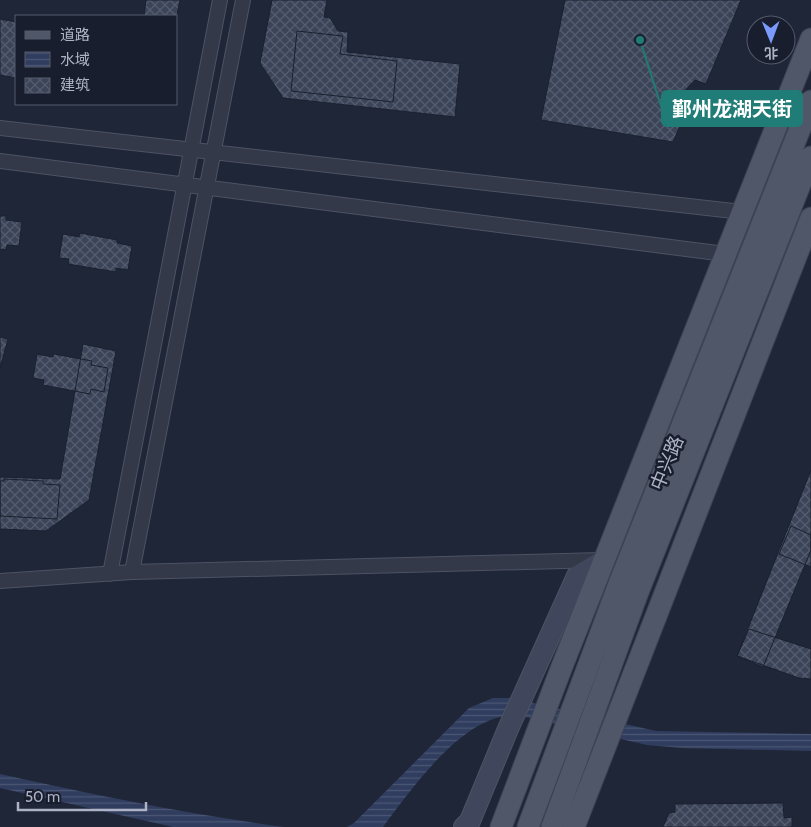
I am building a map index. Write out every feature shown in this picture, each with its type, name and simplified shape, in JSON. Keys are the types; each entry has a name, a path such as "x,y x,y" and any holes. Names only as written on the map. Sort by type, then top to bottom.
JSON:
{"main road":[{"path":"501,827 604,560 811,39"},
{"name":"中兴路","path":"528,827 623,575 811,101"},
{"name":"中兴路","path":"552,827 594,746 596,710 638,592 811,157"},
{"path":"574,827 594,746 617,716 811,218"}],"street":[{"path":"110,574 220,0"},
{"path":"132,572 243,0"},
{"path":"0,128 192,148 742,212"},
{"path":"0,161 726,254"},
{"path":"0,581 132,572 604,560"},
{"path":"464,827 470,821 511,723 577,576 604,560"}],"water":[{"path":"493,698 510,698 656,731 811,734 811,751 682,748 647,745 525,717 506,716 488,721 470,731 453,744 421,778 383,827 347,827 354,823 469,708"},
{"path":"0,774 141,804 284,827 173,827 0,788"}],"building":[{"path":"146,0 180,0 177,15 144,15"},
{"path":"272,0 327,0 324,17 330,18 338,31 348,32 347,52 460,64 455,117 283,98 260,63"},
{"path":"565,0 741,0 706,84 695,80 673,103 685,114 673,142 541,120"},
{"path":"0,19 15,22 15,78 0,75"},
{"path":"297,31 343,36 340,54 397,61 393,102 291,91"},
{"path":"0,216 6,216 6,220 22,222 19,246 7,245 6,250 0,249"},
{"path":"80,233 117,240 117,243 132,246 128,270 116,268 116,272 68,264 69,259 59,258 63,234 79,237"},
{"path":"0,337 8,339 0,368"},
{"path":"83,344 116,351 89,500 46,531 0,529 0,477 60,479"},
{"path":"37,354 53,357 54,354 92,361 91,365 108,368 104,392 91,389 90,394 43,385 44,380 33,378"},
{"path":"811,470 811,550 763,667 737,656"},
{"path":"4,479 43,481 43,484 60,485 57,519 0,516 0,481 4,481"},
{"path":"791,526 811,535 811,567 779,554"},
{"path":"749,629 811,649 811,679 799,678 737,656"},
{"path":"783,803 784,818 792,817 792,827 663,827 669,813 675,812 675,804"}],"place":[{"name":"鄞州龙湖天街","path":"640,40"}]}
